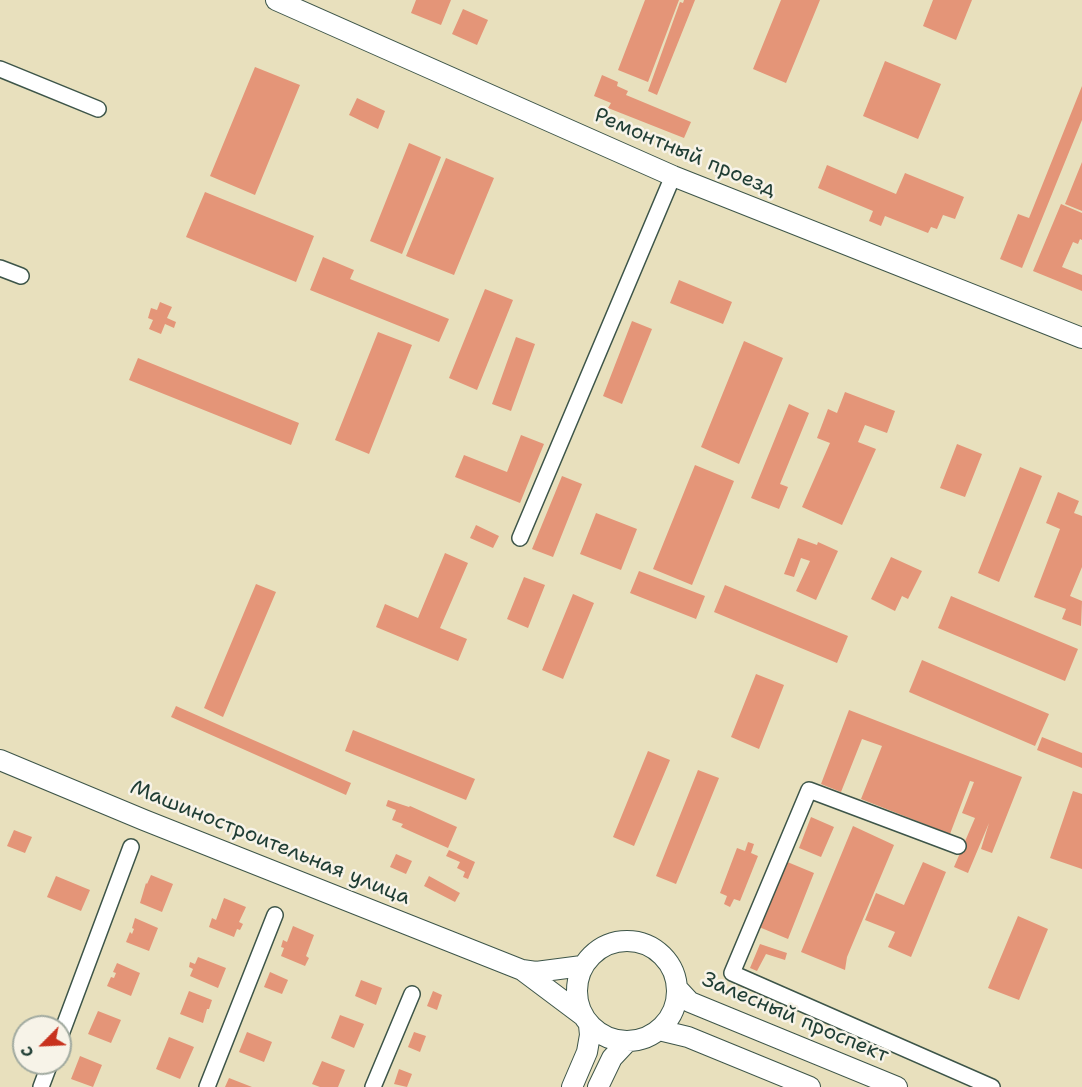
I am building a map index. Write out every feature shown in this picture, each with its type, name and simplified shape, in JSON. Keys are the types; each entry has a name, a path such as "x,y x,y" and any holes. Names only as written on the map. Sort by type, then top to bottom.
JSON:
{"street":[{"name":"Ремонтный проезд","path":"276,0 673,176 1082,338"},
{"path":"0,69 99,109"},
{"path":"520,538 673,176"},
{"path":"0,268 21,276"},
{"name":"Машиностроительная улица","path":"1,765 522,970 536,972 582,966"},
{"path":"958,846 809,790 732,973 992,1087"},
{"path":"69,1015 131,847"},
{"path":"207,1087 275,915"},
{"path":"572,1087 586,1053 590,1035 576,993 582,966 604,945 619,941 634,941 651,946 664,957 673,971 677,988 676,1004 669,1018 659,1030 639,1040 627,1042 613,1040 600,1034 586,1020"},
{"name":"Машиностроительная улица","path":"522,970 586,1020"},
{"name":"Залесный проспект","path":"677,988 690,1002 897,1087"},
{"path":"373,1087 412,994"},
{"path":"659,1030 688,1037 810,1087"},
{"path":"598,1087 612,1058 627,1042"}],"building":[{"path":"416,0 451,0 441,25 411,13"},
{"path":"645,0 679,0 648,82 618,70"},
{"path":"684,0 695,0 657,95 648,91 680,2 683,3"},
{"path":"781,0 820,0 786,83 753,69"},
{"path":"933,0 972,0 956,40 923,26"},
{"path":"463,9 488,20 477,45 452,34"},
{"path":"885,61 941,84 918,139 863,116"},
{"path":"255,67 300,85 255,195 210,176"},
{"path":"602,75 618,82 617,86 628,91 626,95 691,122 684,138 608,108 611,103 594,96"},
{"path":"1082,86 1082,120 1022,268 1000,259 1018,214 1029,218"},
{"path":"357,98 385,111 378,129 349,115"},
{"path":"409,143 441,157 402,254 370,241"},
{"path":"446,158 494,178 454,275 406,256"},
{"path":"1082,162 1082,211 1065,204"},
{"path":"827,165 896,194 905,173 964,197 955,219 943,215 937,229 931,227 928,233 885,216 881,226 869,221 873,211 818,188"},
{"path":"205,192 314,236 296,282 186,237"},
{"path":"1061,204 1082,213 1082,240 1080,239 1078,244 1073,242 1062,267 1082,275 1082,291 1033,271"},
{"path":"323,257 354,270 350,279 449,319 439,342 310,290"},
{"path":"679,280 732,302 723,324 670,303"},
{"path":"485,289 513,300 477,390 449,378"},
{"path":"160,302 172,307 167,318 176,322 174,328 165,324 161,334 149,329 153,320 148,318 151,308 157,310"},
{"path":"632,321 652,329 622,404 603,396"},
{"path":"378,332 412,345 369,454 335,440"},
{"path":"516,337 535,344 511,411 492,404"},
{"path":"744,341 783,358 739,464 701,447"},
{"path":"138,358 299,423 291,445 129,380"},
{"path":"845,392 895,411 887,433 865,425 858,442 876,449 842,525 802,507 830,443 817,438 828,409 837,413"},
{"path":"789,404 809,413 780,484 788,487 779,509 751,498"},
{"path":"521,435 544,444 520,503 455,477 464,455 507,472"},
{"path":"957,444 982,454 965,497 940,488"},
{"path":"695,465 734,481 692,585 653,569"},
{"path":"1020,467 1042,476 999,582 978,573"},
{"path":"562,476 582,484 553,557 532,549"},
{"path":"1058,492 1079,501 1074,513 1082,516 1082,567 1070,596 1082,601 1081,626 1062,619 1066,609 1034,597 1060,529 1046,523"},
{"path":"596,513 637,529 621,570 580,554"},
{"path":"476,525 499,536 493,548 470,538"},
{"path":"798,538 817,545 818,542 838,551 816,600 796,591 810,561 801,558 794,577 784,574"},
{"path":"445,553 468,563 440,628 467,639 458,661 376,627 385,604 418,618"},
{"path":"891,557 922,571 908,599 902,596 895,611 871,599"},
{"path":"639,571 705,596 696,619 630,593"},
{"path":"524,577 545,585 528,628 507,619"},
{"path":"256,584 276,592 223,717 204,708"},
{"path":"725,585 848,636 837,663 714,612"},
{"path":"573,594 594,603 563,679 542,670"},
{"path":"951,596 1078,649 1065,681 938,628"},
{"path":"922,660 1049,714 1035,746 909,692"},
{"path":"756,674 784,685 759,749 731,737"},
{"path":"176,706 351,783 346,795 171,717"},
{"path":"849,710 1022,777 992,853 981,849 989,823 968,873 954,867 975,818 962,813 974,782 970,781 950,834 861,799 882,746 862,739 841,792 821,784"},
{"path":"353,730 475,779 466,800 345,751"},
{"path":"1042,737 1082,753 1082,768 1037,750"},
{"path":"648,751 670,760 634,846 613,837"},
{"path":"698,770 719,778 676,884 656,876"},
{"path":"1073,791 1082,794 1082,869 1050,858"},
{"path":"388,800 410,806 457,827 448,848 401,827 403,824 392,820 396,810 386,806"},
{"path":"811,817 834,827 821,857 799,848"},
{"path":"853,826 894,845 847,957 845,970 801,952"},
{"path":"14,830 32,837 25,853 7,846"},
{"path":"748,842 754,844 751,853 758,856 740,901 734,899 730,907 724,904 727,896 720,893 737,848 745,851"},
{"path":"449,850 475,862 468,879 463,877 465,872 457,868 460,862 446,856"},
{"path":"396,854 412,861 406,874 390,867"},
{"path":"785,861 814,873 788,939 759,927"},
{"path":"923,862 946,872 911,957 888,947 895,932 865,920 876,893 904,905"},
{"path":"151,875 173,884 162,912 140,903"},
{"path":"56,876 90,890 81,911 47,897"},
{"path":"429,876 460,893 455,902 424,886"},
{"path":"224,898 246,907 239,922 243,924 240,930 237,929 234,937 209,927 212,918 216,920"},
{"path":"1018,916 1048,929 1019,1000 988,988"},
{"path":"135,918 158,928 149,951 126,942 130,932 132,934 134,929 132,928"},
{"path":"293,926 314,935 306,956 309,958 305,966 281,956 284,948 281,947 283,940 287,942"},
{"path":"760,944 787,953 785,960 766,954 757,971 750,968"},
{"path":"198,957 226,968 218,988 190,976 193,969 189,967 190,962 195,964"},
{"path":"117,963 140,973 131,996 107,986 111,977 114,978 116,973 113,972"},
{"path":"270,972 288,980 282,994 264,987"},
{"path":"361,980 382,988 376,1005 355,996"},
{"path":"189,991 212,1000 203,1023 180,1014"},
{"path":"433,991 442,995 437,1010 427,1006"},
{"path":"98,1011 121,1020 111,1043 88,1034"},
{"path":"340,1015 364,1024 354,1048 331,1038"},
{"path":"247,1032 272,1042 264,1062 239,1052"},
{"path":"414,1032 426,1036 420,1052 408,1047"},
{"path":"169,1037 194,1047 180,1079 156,1069"},
{"path":"80,1056 102,1065 93,1087 71,1079"},
{"path":"322,1061 345,1070 338,1087 320,1087 312,1084"},
{"path":"399,1069 412,1074 407,1087 394,1084"},
{"path":"229,1078 252,1087 225,1087"}]}
